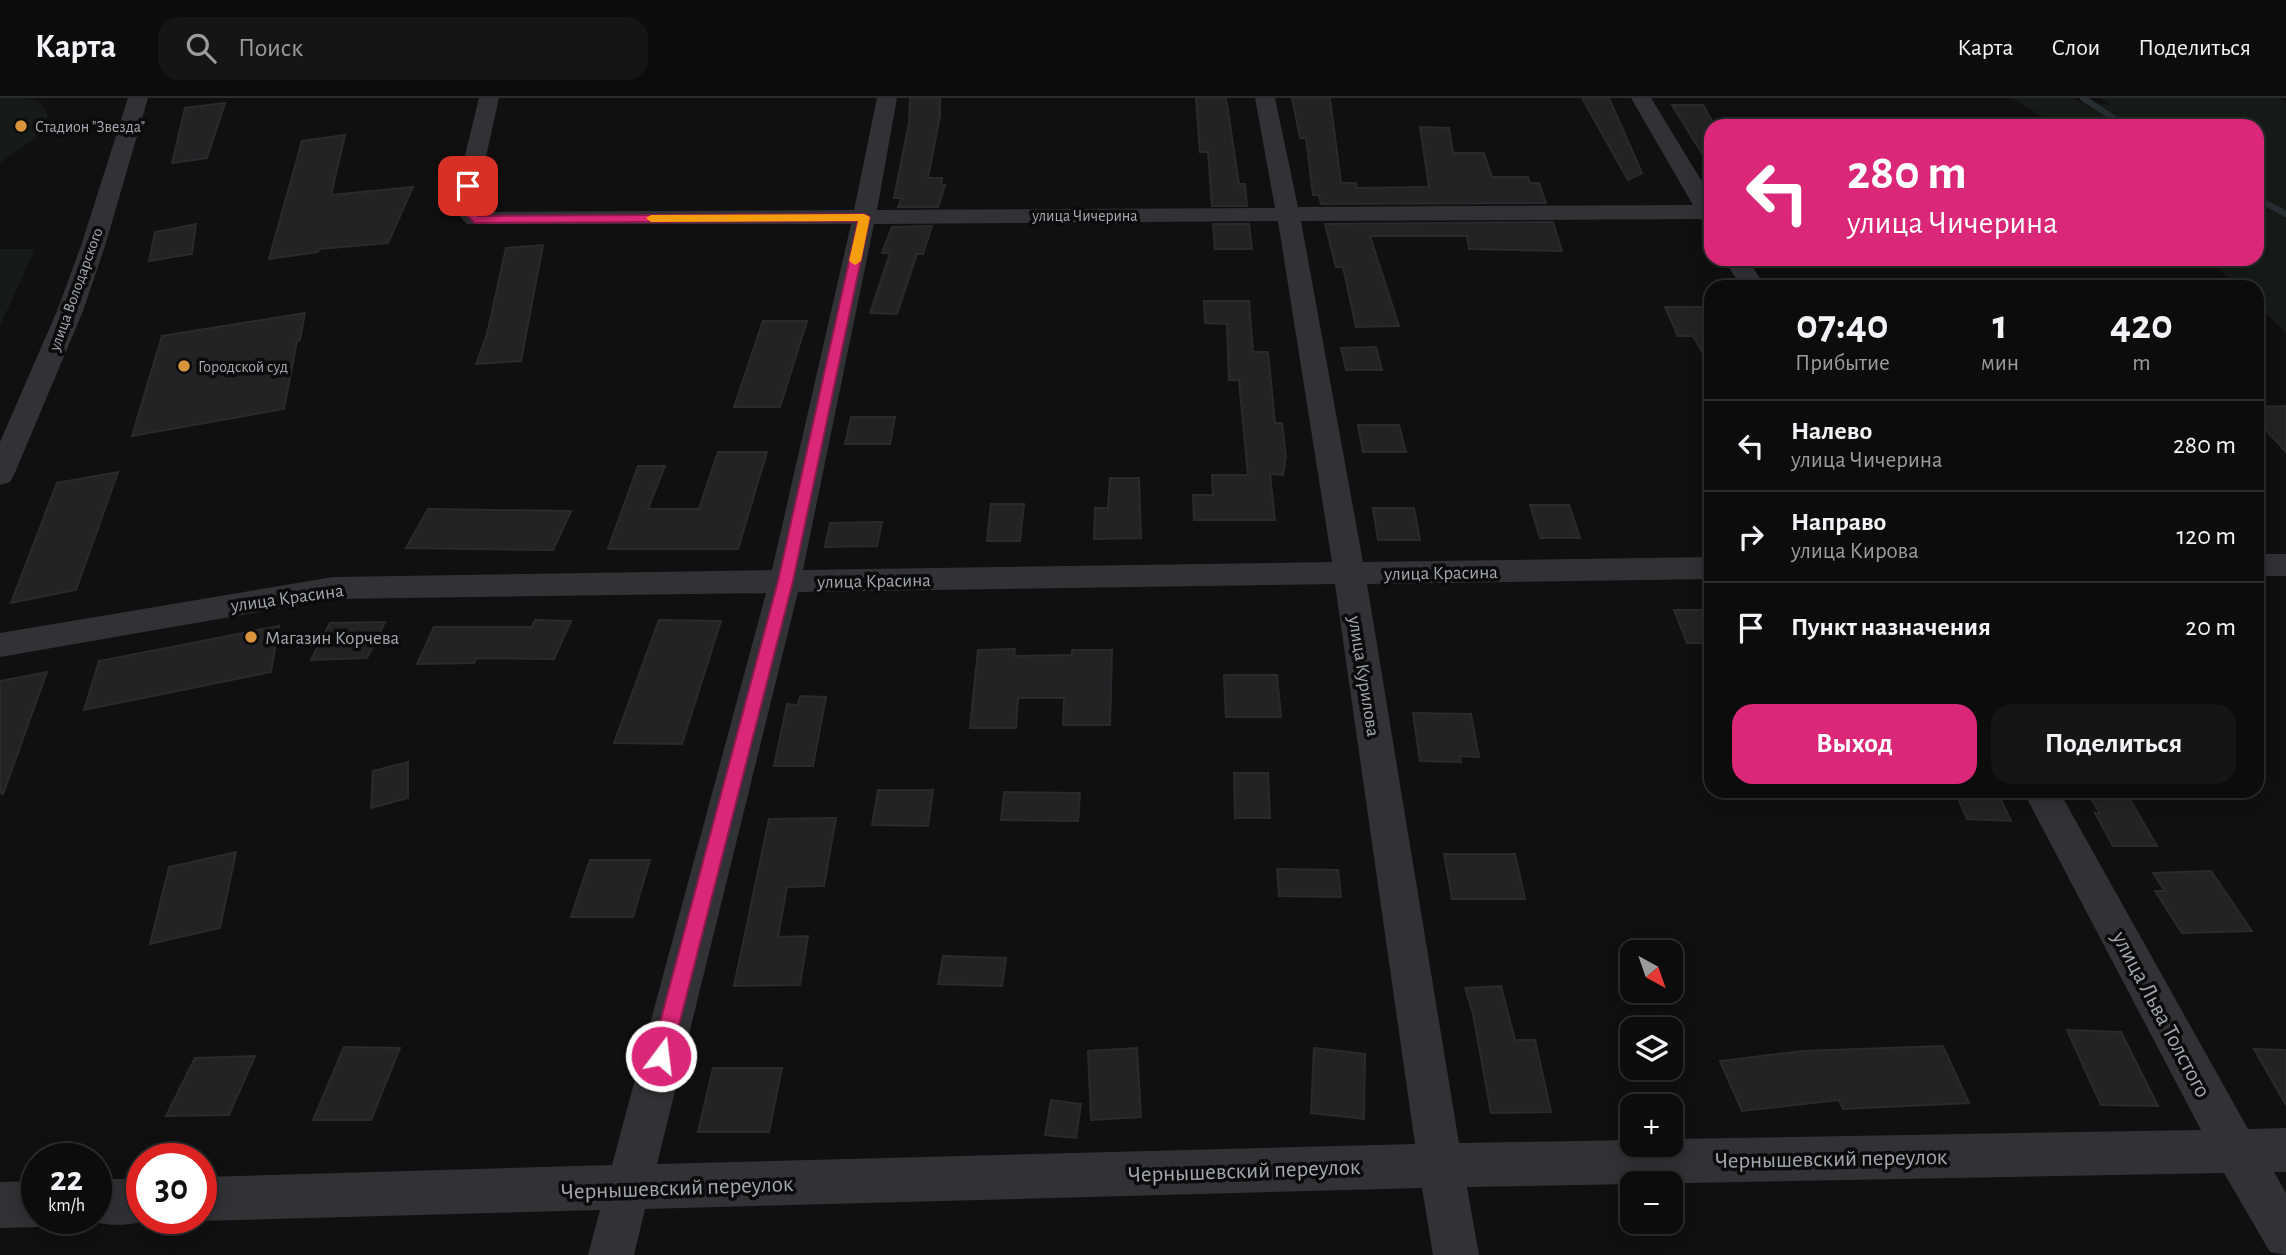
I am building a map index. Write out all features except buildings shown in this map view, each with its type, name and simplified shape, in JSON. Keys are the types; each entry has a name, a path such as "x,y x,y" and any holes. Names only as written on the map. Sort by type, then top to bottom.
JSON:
{"street":[{"name":"улица Володарского","path":"0,475 70,311 93,246 138,98"},
{"name":"улица Чичерина","path":"489,98 463,208 475,219 1704,214"},
{"path":"611,1255 785,581 887,98"},
{"name":"улица Курилова","path":"1265,98 1289,214 1349,573 1456,1255"},
{"path":"1641,98 1704,204"},
{"path":"2264,565 2286,565"},
{"name":"улица Красина","path":"0,645 333,588 1704,568"},
{"name":"улица Льва Толстого","path":"2045,798 2236,1151 2286,1236"},
{"name":"Чернышевский переулок","path":"217,1199 1440,1165 2286,1150"},
{"path":"0,1205 21,1204"}],"shaded area":[{"name":"Стадион \"Звезда\"","path":"0,98 26,98 40,102 48,116 38,136 0,163"},
{"path":"2012,98 2073,98 2079,102 2110,105 2102,98 2279,98 2286,103 2286,333 2264,312 2264,280 2231,280 2216,266 2264,266 2264,119 2046,119"},
{"path":"0,249 35,249 0,326"}],"waterway":[{"path":"2083,98 2115,119"},
{"path":"2264,202 2286,214"}],"slow traffic":[{"path":"651,218 864,217 855,261"}],"place":[{"name":"Стадион \"Звезда\"","path":"21,126"},
{"name":"Городской суд","path":"184,366"},
{"name":"Магазин Корчева","path":"251,637"}],"route":[{"path":"468,186 463,208 475,219 864,217 785,581 661,1056"}]}
